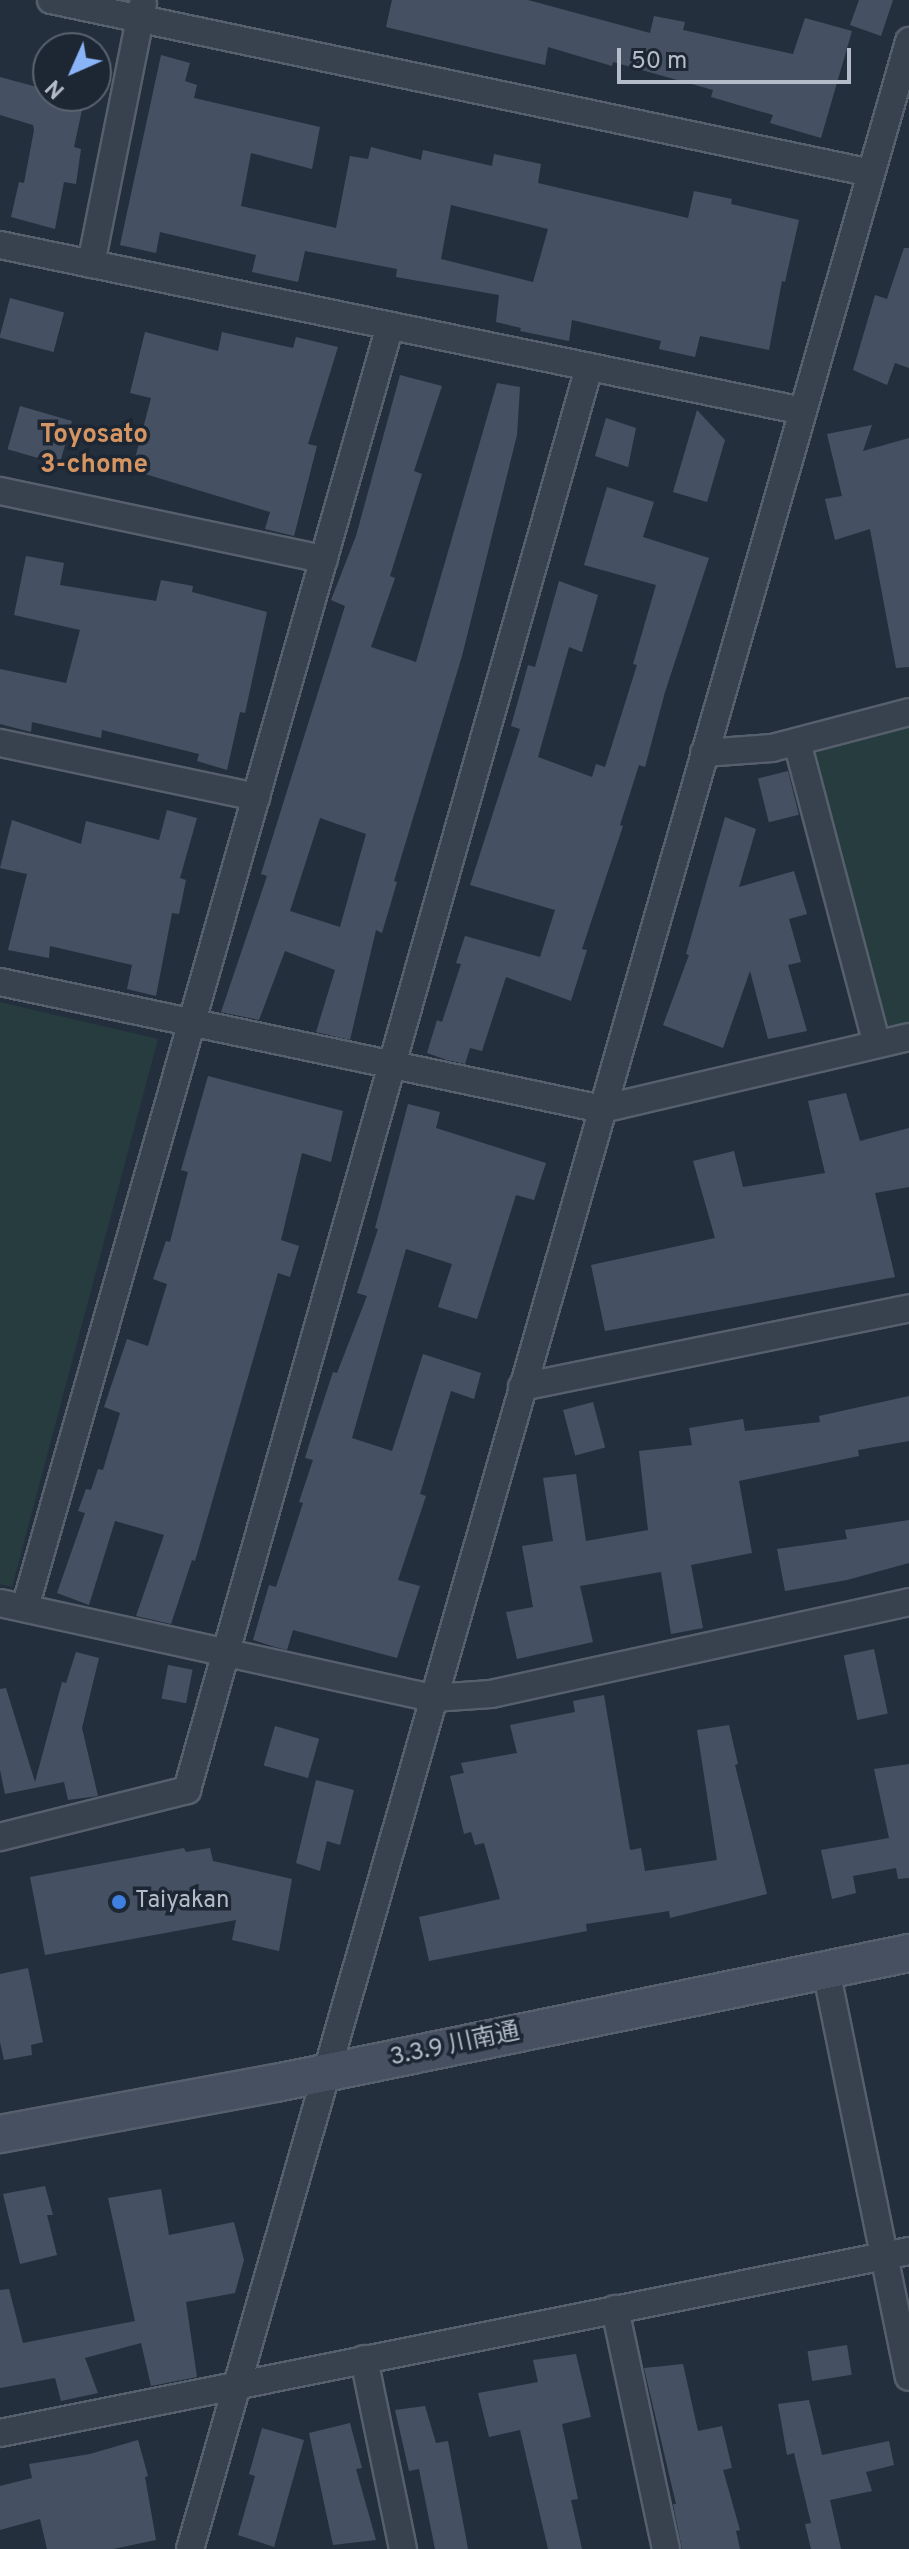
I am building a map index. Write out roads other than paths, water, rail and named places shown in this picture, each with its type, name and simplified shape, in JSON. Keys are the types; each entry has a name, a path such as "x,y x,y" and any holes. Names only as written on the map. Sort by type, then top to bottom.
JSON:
{"street":[{"path":"51,0 142,9 871,173"},
{"path":"91,264 142,9"},
{"path":"190,2549 909,41"},
{"path":"0,245 803,411"},
{"path":"390,326 193,1023 12,1606 433,1698 491,1694 909,1602"},
{"path":"0,1837 187,1790 589,367"},
{"path":"0,491 324,559"},
{"path":"704,753 772,748 909,712"},
{"path":"797,742 877,1044"},
{"path":"0,743 256,797"},
{"path":"0,982 602,1109 909,1037"},
{"path":"522,1387 909,1308"},
{"name":"3.3.9 川南通","path":"0,2134 325,2073 909,1953"},
{"path":"826,1970 897,2253 909,2377"},
{"path":"0,2433 897,2253"},
{"path":"615,2309 666,2549"},
{"path":"364,2359 403,2549"}],"place":[{"name":"Taiyakan","path":"119,1902"}],"district":[{"name":"Toyosato 3-chome","path":"94,451"}]}
